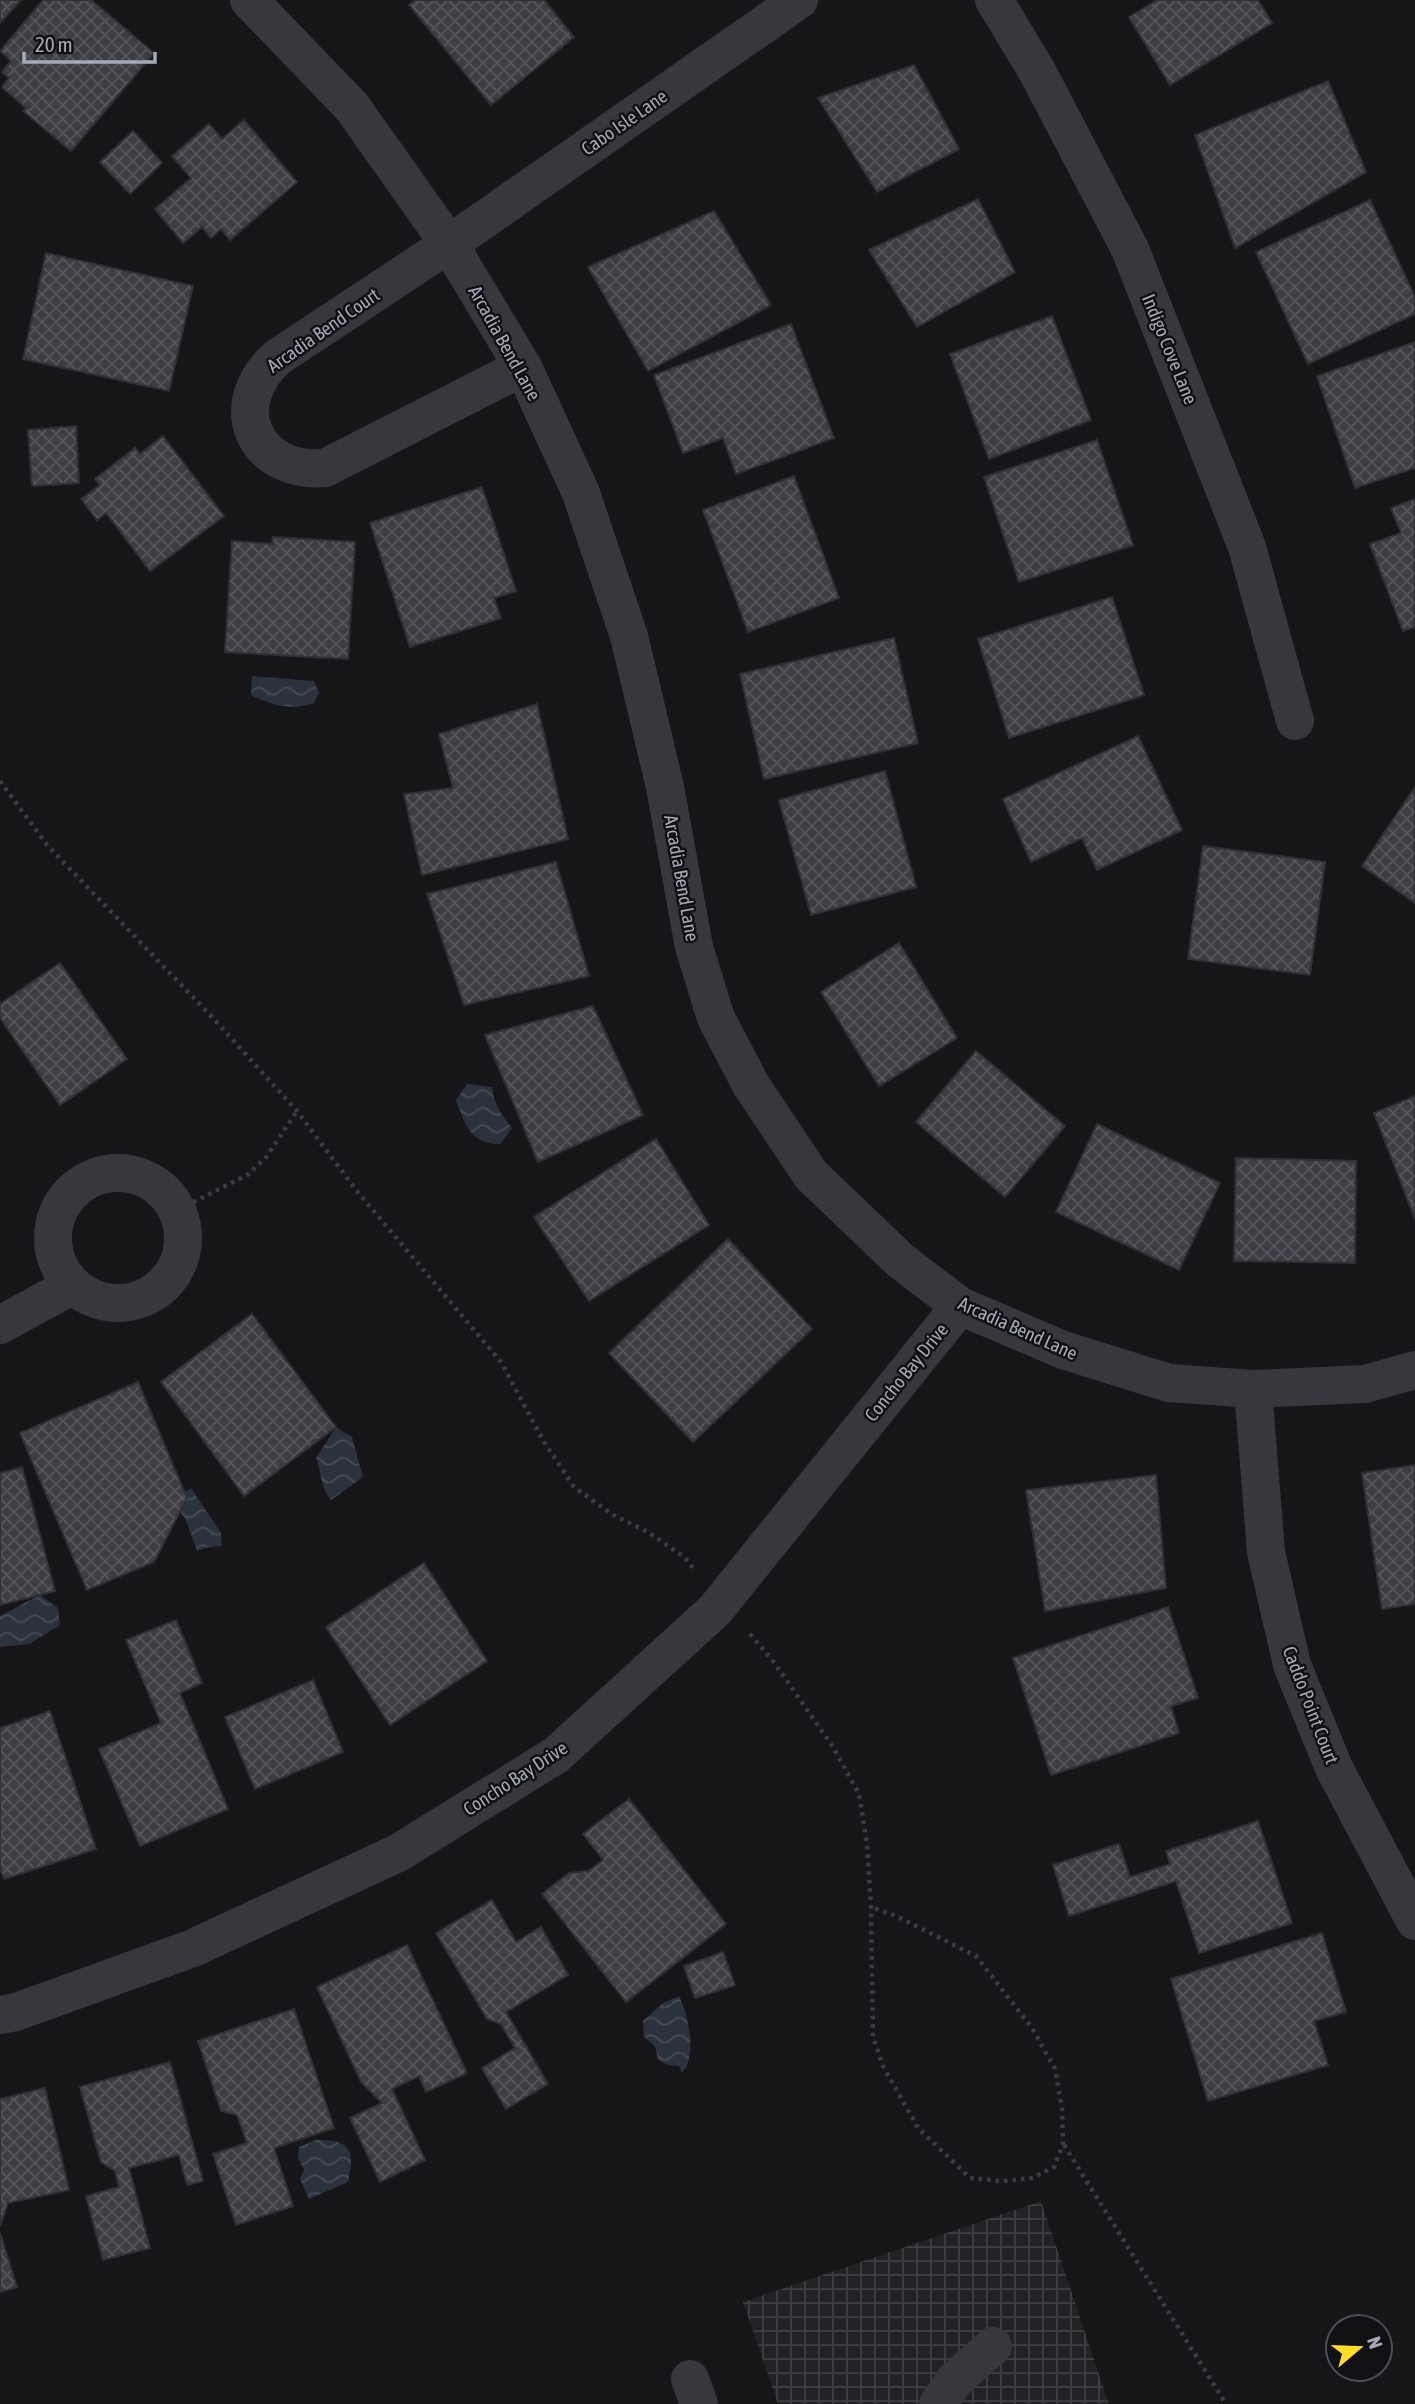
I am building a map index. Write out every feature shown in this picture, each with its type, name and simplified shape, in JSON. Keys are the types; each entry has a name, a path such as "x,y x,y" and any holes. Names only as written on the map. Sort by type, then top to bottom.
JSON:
{"street":[{"name":"Arcadia Bend Lane","path":"249,0 352,107 449,244 523,368 581,493 629,636 665,787 694,947 716,1018 751,1084 811,1175 901,1261 960,1306 1063,1350 1169,1383 1253,1389 1365,1384 1415,1370"},
{"name":"Cabo Isle Lane","path":"449,244 799,0"},
{"name":"Indigo Cove Lane","path":"994,0 1038,73 1130,249 1247,547 1295,721"},
{"name":"Arcadia Bend Court","path":"449,244 278,357 264,370 254,386 250,405 258,441 271,455 288,465 306,470 325,468 523,368"},
{"path":"110,1174 130,1174 150,1181 165,1193 178,1210 184,1233 181,1255 172,1275 156,1292 136,1301 113,1303 92,1298 73,1284 61,1268 54,1248 54,1227 61,1208 73,1192 90,1179 110,1174"},
{"path":"0,1325 73,1284"},
{"name":"Concho Bay Drive","path":"0,2015 16,2012 193,1948 398,1853 556,1755 721,1601 960,1306"},
{"name":"Caddo Point Court","path":"1253,1389 1266,1552 1292,1665 1334,1768 1415,1921"},
{"path":"939,2404 955,2379 993,2346"}],"path":[{"path":"0,781 47,845 214,1018 297,1111 356,1190 501,1362 544,1442 574,1487 614,1514 648,1531 684,1557 773,1661 833,1747 859,1794 867,1844 873,2038 883,2066 918,2128 970,2178 1033,2178 1054,2167 1063,2144 1062,2108 1055,2068 1032,2028 976,1956 896,1916 871,1908"},
{"path":"178,1210 249,1174 267,1156 297,1111"},
{"path":"1063,2144 1226,2404"}],"shaded area":[{"path":"1041,2201 1109,2404 778,2404 743,2302"}],"water":[{"path":"252,676 314,681 319,693 314,703 306,705 289,707 274,704 251,695"},
{"path":"467,1084 492,1087 494,1099 512,1128 500,1144 481,1140 466,1125 456,1100"},
{"path":"336,1427 352,1437 363,1477 331,1500 323,1485 316,1458"},
{"path":"191,1488 221,1533 222,1546 197,1551 186,1520 173,1501"},
{"path":"40,1595 58,1608 60,1625 29,1644 0,1647 0,1616"},
{"path":"679,1996 686,2013 690,2035 690,2056 682,2072 679,2066 658,2060 655,2046 644,2037 643,2021 663,2003"},
{"path":"316,2140 343,2144 350,2154 350,2171 348,2182 309,2199 300,2179 304,2170 298,2157 299,2147"}],"building":[{"path":"0,0 21,0 0,23"},
{"path":"43,0 91,0 154,53 71,151 23,111 26,108 2,87 9,78 2,72 11,61 0,51"},
{"path":"415,0 544,0 574,37 491,105 409,5"},
{"path":"1157,0 1258,0 1272,23 1170,85 1129,17"},
{"path":"914,65 959,149 877,192 818,98"},
{"path":"1328,81 1366,172 1235,248 1195,135"},
{"path":"244,120 297,182 230,240 221,229 211,238 202,227 183,243 155,209 191,178 172,156 209,124 222,139"},
{"path":"133,131 162,163 130,194 100,162"},
{"path":"978,199 1015,272 917,327 869,250"},
{"path":"1370,200 1415,297 1415,314 1308,364 1256,252"},
{"path":"714,211 771,305 648,371 588,267"},
{"path":"46,253 193,286 169,391 23,359"},
{"path":"1052,316 1091,420 989,459 950,354"},
{"path":"791,324 834,438 736,474 723,438 683,453 654,375"},
{"path":"1415,342 1415,468 1355,488 1317,376"},
{"path":"76,426 79,483 32,486 28,430"},
{"path":"163,436 224,516 150,571 106,513 97,520 81,499 100,485 95,479 135,448 140,454"},
{"path":"1097,440 1133,545 1019,582 984,477"},
{"path":"794,476 839,598 748,632 703,510"},
{"path":"482,487 516,591 494,598 501,618 410,647 370,523"},
{"path":"1415,499 1415,627 1403,631 1370,544 1401,533 1391,508"},
{"path":"273,537 355,542 348,659 225,652 232,541 272,544"},
{"path":"1112,597 1144,695 1009,738 978,639"},
{"path":"894,638 918,743 764,779 740,674"},
{"path":"537,704 568,839 422,875 404,794 453,788 439,734"},
{"path":"1138,736 1182,830 1097,870 1082,838 1031,862 1003,799"},
{"path":"885,771 916,887 811,915 779,800"},
{"path":"1415,787 1415,903 1362,866"},
{"path":"1203,846 1325,862 1310,975 1188,959"},
{"path":"556,862 589,976 464,1005 427,894"},
{"path":"899,943 957,1038 879,1086 821,992"},
{"path":"60,963 127,1059 60,1105 0,1018 0,1004"},
{"path":"593,1006 643,1115 538,1162 485,1035"},
{"path":"976,1051 1065,1126 1005,1197 916,1122"},
{"path":"1415,1096 1415,1219 1374,1113"},
{"path":"1097,1124 1220,1183 1179,1270 1056,1212"},
{"path":"656,1139 709,1225 589,1301 534,1217"},
{"path":"1236,1158 1356,1161 1355,1263 1234,1261"},
{"path":"728,1239 812,1329 693,1442 609,1353"},
{"path":"252,1314 336,1427 244,1496 161,1382"},
{"path":"138,1382 187,1498 154,1562 87,1590 20,1433"},
{"path":"1415,1465 1415,1604 1382,1609 1362,1473"},
{"path":"22,1467 55,1591 0,1605 0,1473"},
{"path":"1156,1475 1166,1588 1045,1611 1026,1490"},
{"path":"424,1563 487,1661 390,1725 326,1627"},
{"path":"1168,1607 1198,1698 1171,1706 1179,1733 1051,1775 1013,1658"},
{"path":"176,1620 202,1683 180,1693 228,1809 140,1846 99,1749 161,1723 126,1640"},
{"path":"313,1680 343,1752 255,1789 225,1717"},
{"path":"50,1711 96,1849 4,1879 0,1869 0,1728"},
{"path":"629,1799 726,1924 626,2002 542,1894 569,1873 588,1871 603,1860 583,1834"},
{"path":"1258,1821 1292,1923 1199,1953 1176,1881 1069,1916 1053,1865 1119,1844 1130,1877 1170,1864 1166,1851"},
{"path":"492,1900 516,1942 541,1927 568,1975 506,2012 548,2084 506,2109 482,2068 515,2048 501,2024 487,2019 436,1933"},
{"path":"1322,1933 1346,2012 1314,2021 1328,2065 1208,2101 1171,1979"},
{"path":"407,1945 467,2073 426,2092 419,2076 392,2089 425,2160 380,2182 350,2118 382,2103 361,2082 317,1987"},
{"path":"723,1952 735,1985 695,1998 684,1966"},
{"path":"294,2009 334,2128 274,2148 293,2206 236,2225 213,2154 247,2143 237,2115 221,2111 198,2041"},
{"path":"170,2062 203,2181 187,2185 179,2155 129,2168 150,2248 103,2260 86,2196 119,2187 115,2171 101,2162 80,2087"},
{"path":"45,2088 69,2190 8,2203 0,2226 0,2099"},
{"path":"0,2233 17,2287 0,2292"}]}
